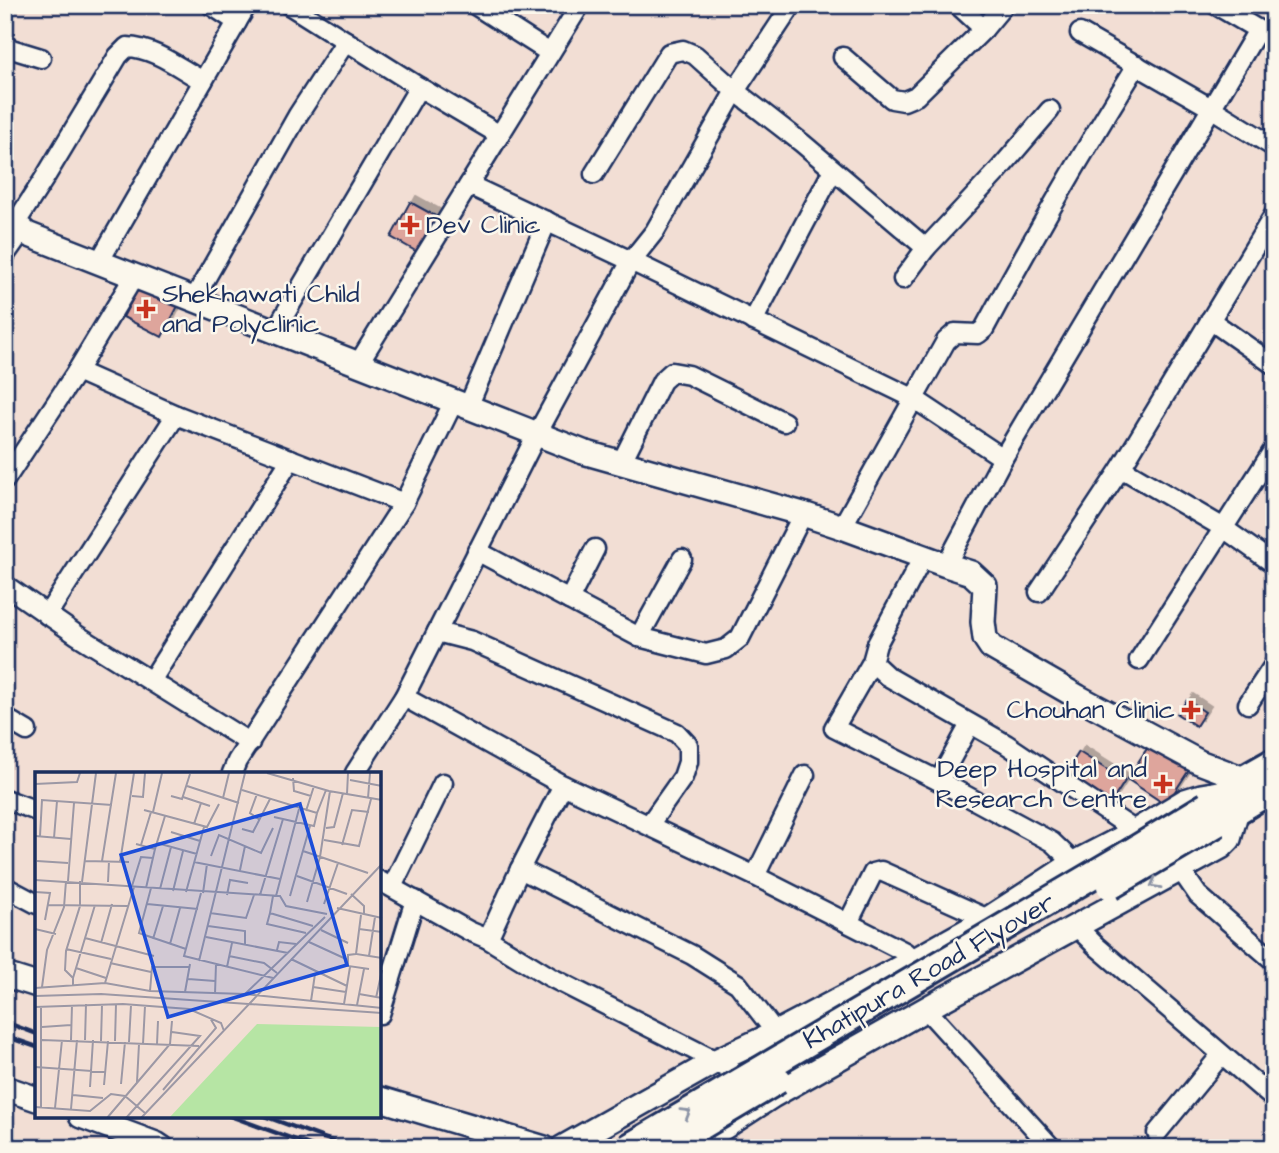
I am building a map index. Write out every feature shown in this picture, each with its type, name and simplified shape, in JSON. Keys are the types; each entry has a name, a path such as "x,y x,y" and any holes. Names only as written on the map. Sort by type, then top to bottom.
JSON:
{"main road":[{"path":"1227,802 1274,762"},
{"path":"1227,802 1274,788"},
{"name":"Khatipura Road Flyover","path":"628,1148 1130,853 1227,802"},
{"name":"Khatipura Road Flyover","path":"664,1148 1227,802"}],"street":[{"path":"211,5 237,22"},
{"path":"99,262 247,5"},
{"path":"289,5 500,135"},
{"path":"475,5 550,53"},
{"path":"358,364 580,5"},
{"path":"356,772 404,697 537,434 631,261 655,231 735,91 792,5"},
{"path":"958,5 984,29"},
{"path":"843,57 892,99 904,102 916,96 984,29 1004,5"},
{"path":"1216,5 1274,39"},
{"path":"946,565 1003,458 1258,30"},
{"path":"1080,33 1274,147"},
{"path":"194,299 298,115 346,41"},
{"path":"5,47 41,58"},
{"path":"5,256 14,223 44,179 118,56 127,47 141,47 203,81"},
{"path":"594,174 669,53 683,50 695,55 926,248"},
{"path":"842,527 946,341 955,333 978,334 984,329 1020,261 1137,65"},
{"path":"275,331 419,87"},
{"path":"903,279 926,248 1050,110"},
{"path":"753,321 833,170"},
{"path":"469,185 913,398 1003,458"},
{"path":"1039,592 1121,468 1274,215"},
{"path":"232,772 404,503 461,404 547,221"},
{"path":"14,223 99,262 583,452 803,514 971,573 985,586 984,630 985,638 991,647 1077,697 1199,762 1227,802 1229,839 1221,847 807,1076 692,1148"},
{"path":"5,480 77,371 135,275"},
{"path":"1210,320 1274,365"},
{"path":"77,371 176,415 404,503"},
{"path":"621,463 662,382 672,372 689,375 784,422"},
{"path":"47,615 176,415"},
{"path":"1139,660 1274,449"},
{"path":"151,681 291,459"},
{"path":"1121,468 1222,527 1274,564"},
{"path":"477,551 639,637 706,654 726,649 740,638 803,514"},
{"path":"569,600 595,549"},
{"path":"923,557 877,644 872,662 834,728 1052,842 1074,863"},
{"path":"639,637 682,559"},
{"path":"5,585 47,615 250,743"},
{"path":"437,632 472,641 677,733 688,745 688,762 683,777 649,825"},
{"path":"872,662 887,676 1006,744 1134,832"},
{"path":"1248,704 1274,665"},
{"path":"404,697 563,785 755,876 905,952 913,961"},
{"path":"5,718 27,731"},
{"path":"939,781 970,724"},
{"path":"755,876 805,775"},
{"path":"443,783 386,884 488,939 550,977 716,1061 772,1096"},
{"path":"488,939 563,785"},
{"path":"562,1148 716,1061 776,1033 913,961 988,919 1074,863 1134,832 1185,801 1201,796 1227,802"},
{"path":"5,799 35,810"},
{"path":"520,869 692,955 738,985 807,1076"},
{"path":"1180,869 1198,895 1274,961"},
{"path":"848,923 873,873 881,871 988,919"},
{"path":"5,887 35,903"},
{"path":"382,1005 415,900"},
{"path":"1077,927 1274,1099"},
{"path":"5,975 35,984"},
{"path":"926,1009 1052,1148"},
{"path":"1157,1133 1222,1055"},
{"path":"5,1088 35,1098"},
{"path":"382,1100 544,1148"},
{"path":"85,1118 162,1148"}],"building":[{"path":"410,202 439,218 419,253 391,237"},
{"path":"140,285 178,306 162,337 123,317"},
{"path":"1187,700 1205,712 1196,726 1177,714"},
{"path":"1152,741 1191,767 1166,805 1127,779"},
{"path":"1079,752 1125,781 1111,803 1065,774"}],"railway":[{"path":"5,1022 35,1033"},
{"path":"5,1036 35,1046"},
{"path":"236,1118 318,1148"},
{"path":"269,1118 351,1148"}],"place":[{"name":"Dev Clinic","path":"410,225"},
{"name":"Shekhawati Child and Polyclinic","path":"146,309"},
{"name":"Chouhan Clinic","path":"1191,710"},
{"name":"Deep Hospital and Research Centre","path":"1163,784"}]}
